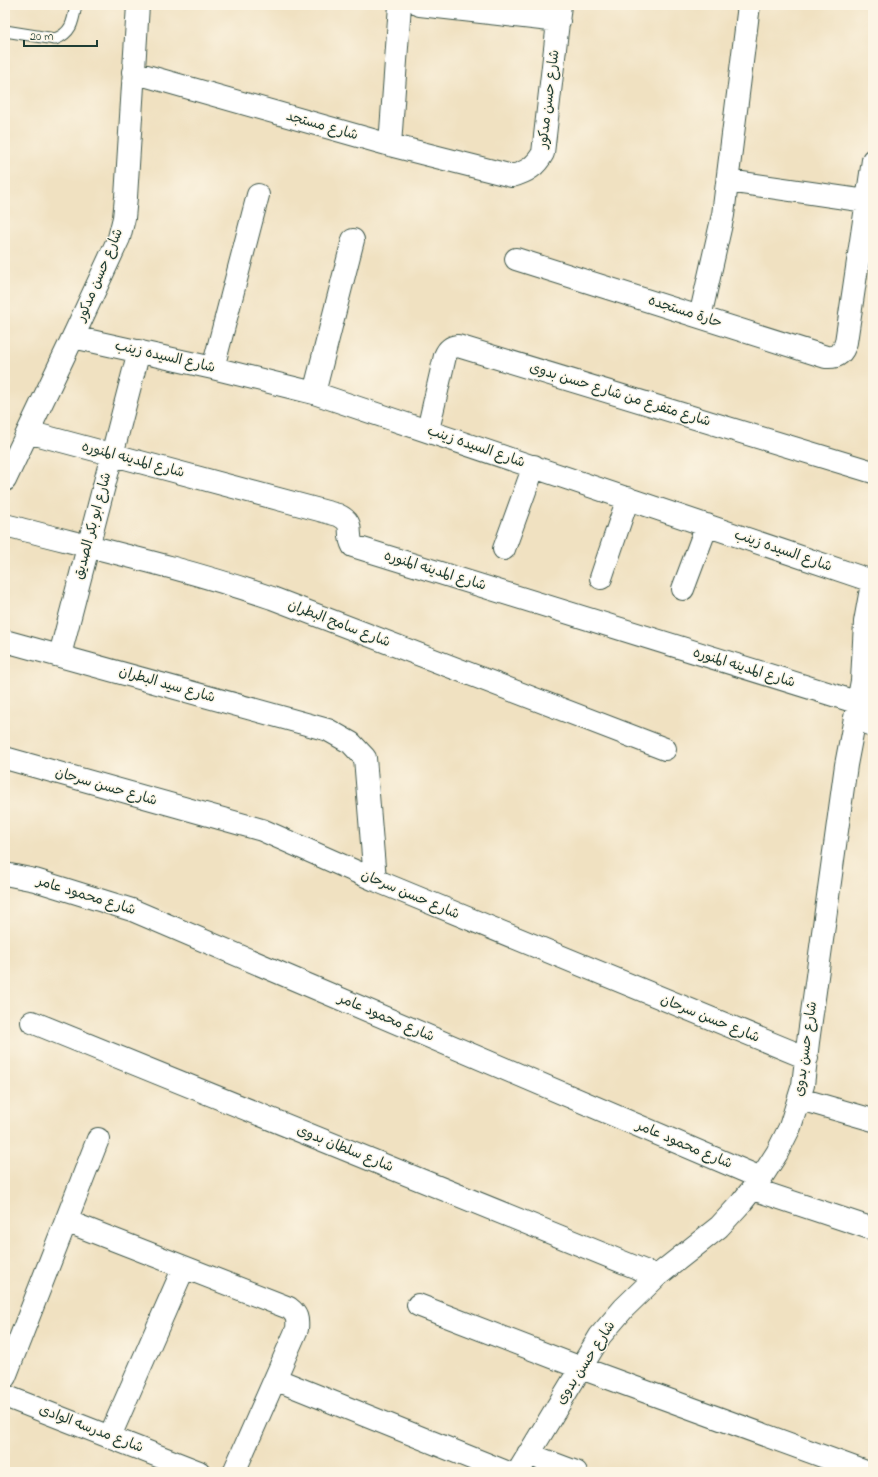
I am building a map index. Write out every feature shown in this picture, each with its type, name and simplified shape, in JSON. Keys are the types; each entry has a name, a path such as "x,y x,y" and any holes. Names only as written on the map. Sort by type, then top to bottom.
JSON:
{"street":[{"name":"شارع حسن مدكور","path":"8,467 28,432 74,337 119,238 124,218 138,5"},
{"path":"390,145 400,5"},
{"path":"420,5 560,13"},
{"path":"700,317 723,215 749,5"},
{"name":"شارع حسن مدكور","path":"512,176 531,169 538,162 543,153 560,13"},
{"name":"شارع مستجد","path":"133,72 390,145 512,176"},
{"path":"728,181 868,215 873,160"},
{"path":"213,368 258,195"},
{"name":"حارة مستجده","path":"516,259 833,358 840,355 846,342 868,215"},
{"path":"314,393 353,240"},
{"name":"شارع السيده زينب","path":"74,337 213,368 314,393 873,579"},
{"name":"شارع متفرع من شارع حسن بدوى","path":"428,430 447,350 458,346 873,472"},
{"name":"شارع ابو بكر الصديق","path":"60,655 140,351"},
{"name":"شارع المدينه المنوره","path":"28,432 338,515 348,522 351,530 349,535 350,541 353,546 859,703"},
{"path":"504,549 534,466"},
{"path":"601,578 628,498"},
{"name":"شارع سامح البطران","path":"5,525 205,576 272,598 665,749"},
{"path":"683,590 707,525"},
{"name":"شارع حسن بدوى","path":"523,1463 600,1336 624,1308 657,1276 719,1227 757,1183 777,1153 790,1126 800,1098 807,1058 846,765 859,703 873,579"},
{"name":"شارع سيد البطران","path":"5,640 328,730 351,743 365,758 375,880"},
{"path":"859,703 870,724 873,726"},
{"name":"شارع حسن سرحان","path":"5,758 262,830 375,880 807,1058"},
{"name":"شارع محمود عامر","path":"5,874 35,880 132,910 757,1183 873,1228"},
{"name":"شارع سلطان بدوى","path":"32,1022 657,1276"},
{"path":"800,1098 873,1120"},
{"path":"5,1377 98,1139"},
{"path":"66,1220 289,1308 295,1313 298,1321 297,1329 234,1472"},
{"path":"110,1436 184,1267"},
{"path":"418,1305 581,1368 866,1472"},
{"path":"275,1379 506,1472"},
{"name":"شارع مدرسه الوادى","path":"5,1396 199,1472"},
{"path":"523,1463 576,1472"}],"lane":[{"path":"5,31 55,39 62,37 71,27 76,5"}]}
